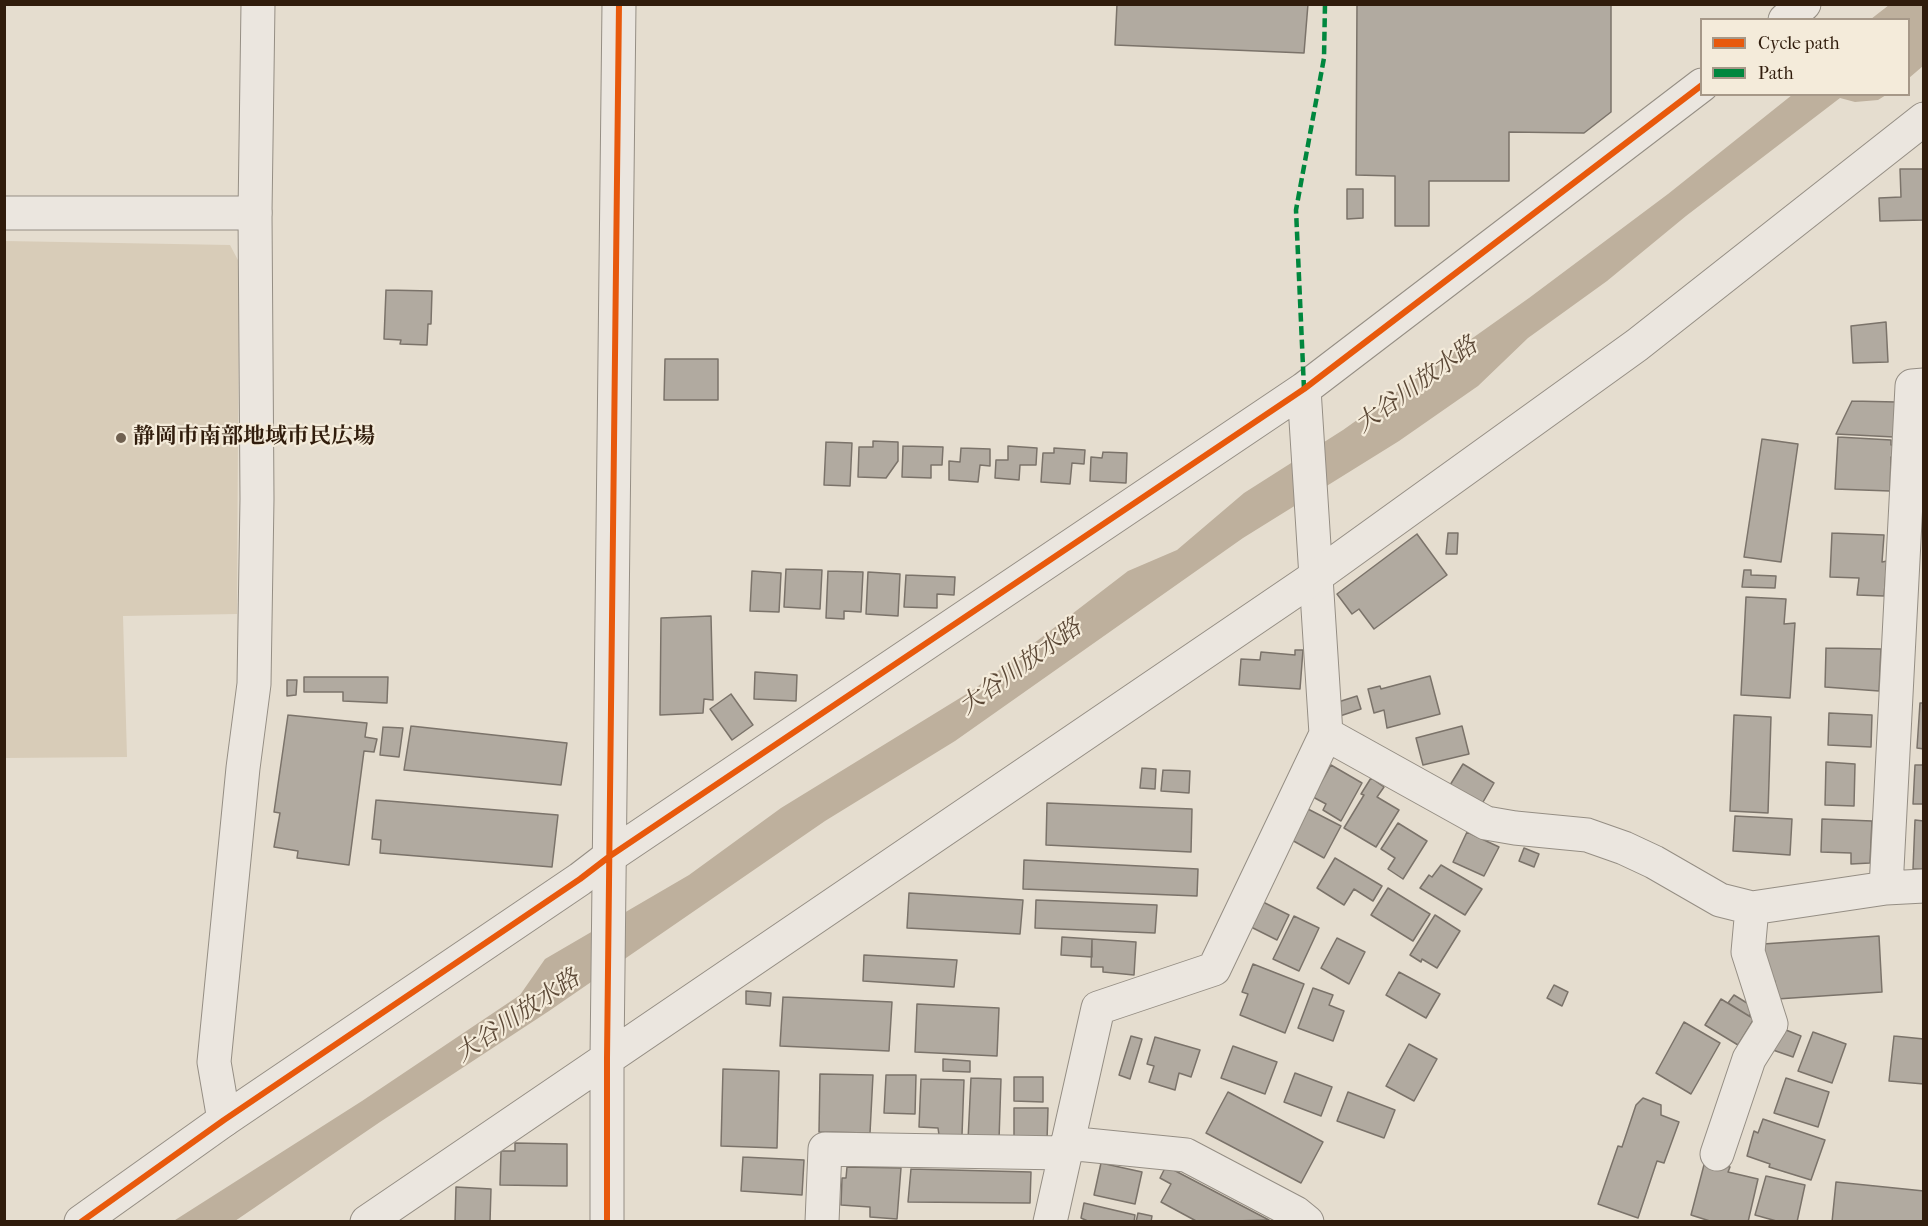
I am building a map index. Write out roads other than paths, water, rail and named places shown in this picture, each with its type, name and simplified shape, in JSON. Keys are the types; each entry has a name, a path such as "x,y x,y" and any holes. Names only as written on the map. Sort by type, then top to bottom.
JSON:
{"street":[{"path":"224,1120 214,1062 243,768 254,684 257,500 255,213 258,4"},
{"path":"607,1221 619,4"},
{"path":"1787,18 1804,4"},
{"path":"81,1221 224,1120 580,879 610,865 1304,389 1700,86"},
{"path":"367,1221 607,1048 1315,577 1637,345 1923,119"},
{"path":"4,213 255,213"},
{"path":"1886,888 1912,386 1923,385"},
{"path":"1050,1221 1098,1008 1214,969 1326,734 1304,389"},
{"path":"1326,734 1486,823 1587,835 1654,862 1720,900 1752,908 1886,888 1923,886"},
{"path":"1717,1154 1749,1059 1771,1024 1748,952 1752,908"},
{"path":"822,1221 825,1149 1066,1148 1186,1155 1307,1221"}],"water":[{"path":"1889,5 1923,5 1923,66 1910,77 1910,18 1872,18"},
{"name":"大谷川放水路","path":"1791,96 1884,96 1878,100 1855,102 1840,98 1686,216 1607,281 1528,338 1478,386 1399,441 1243,538 955,741 825,821 549,1011 235,1221 172,1222 362,1101 520,995 545,959 689,875 781,808 973,690 1128,571 1177,550 1244,493 1343,430 1529,298 1668,194"}],"place":[{"name":"静岡市南部地域市民広場","path":"121,438"}]}
